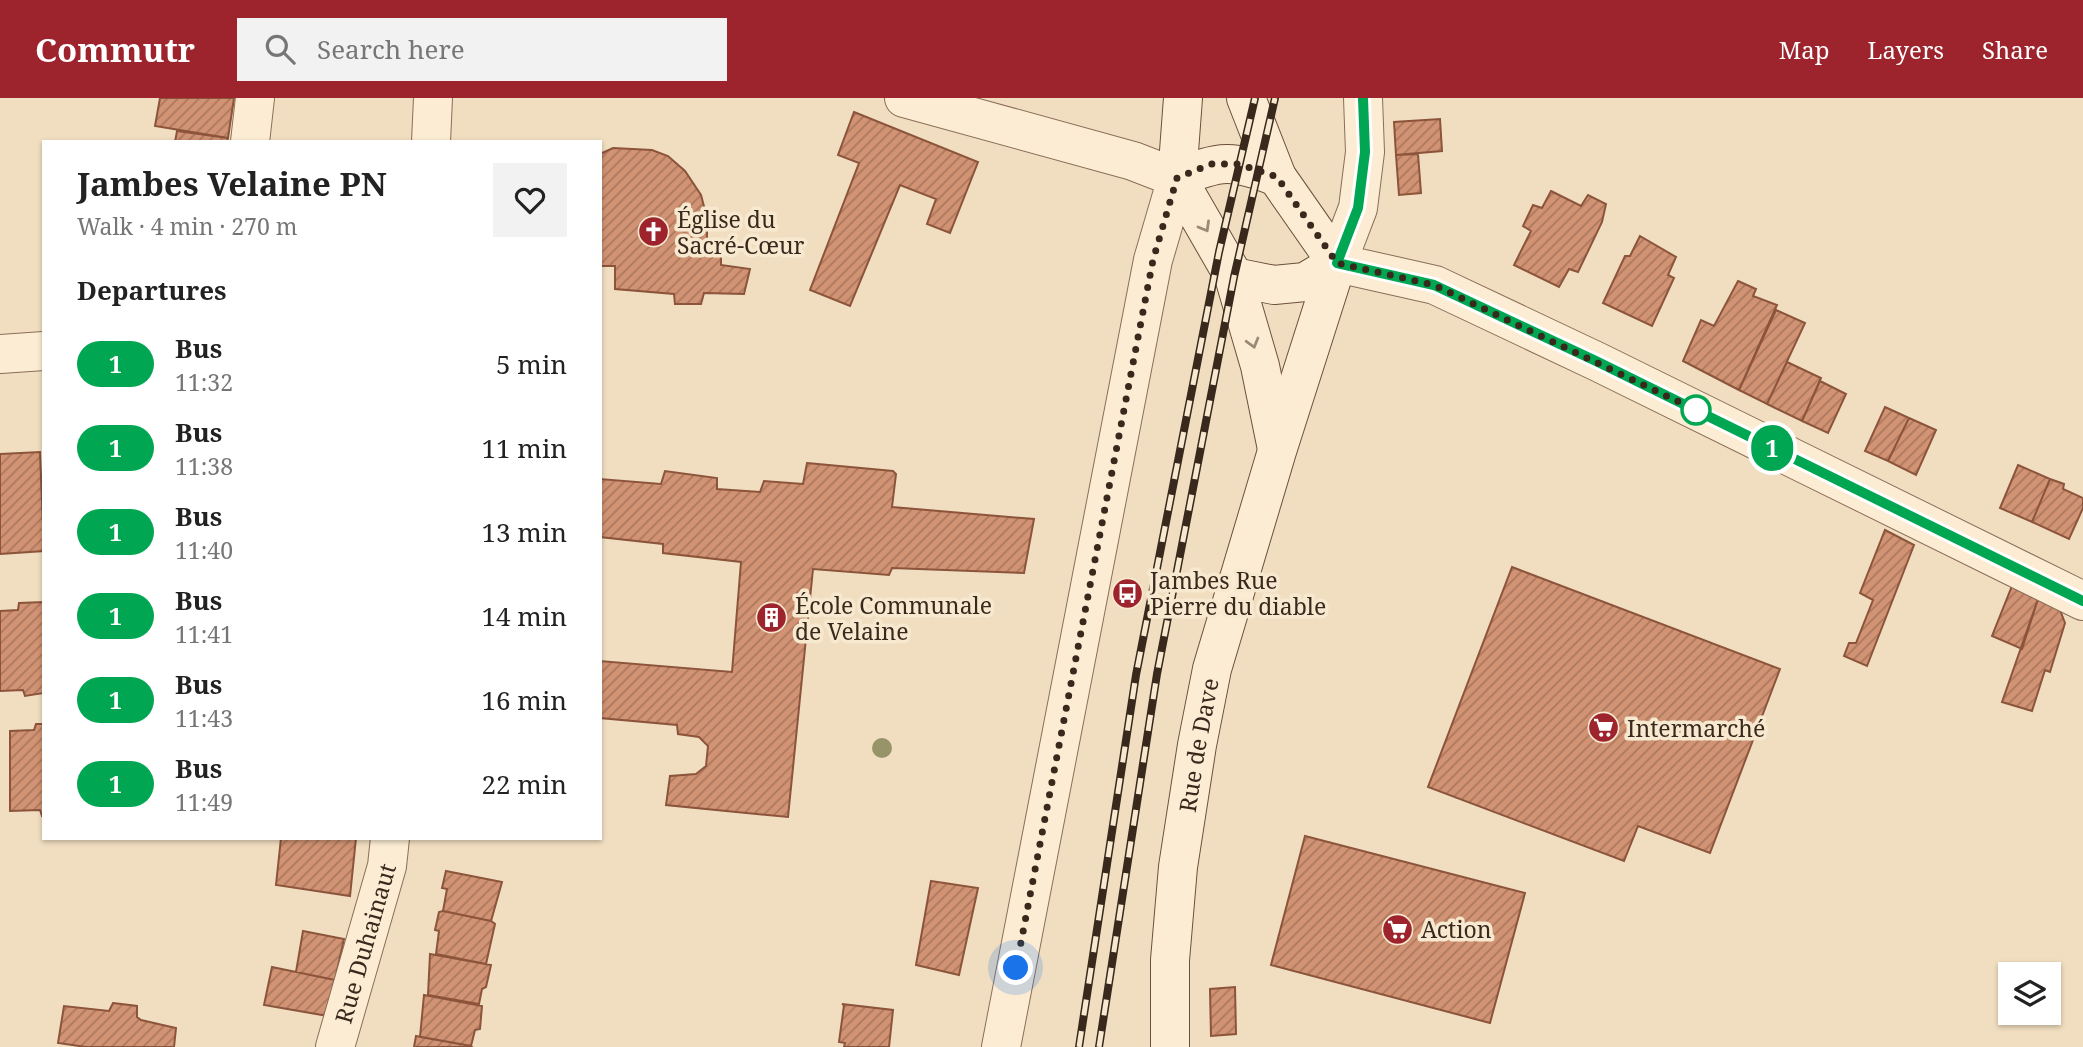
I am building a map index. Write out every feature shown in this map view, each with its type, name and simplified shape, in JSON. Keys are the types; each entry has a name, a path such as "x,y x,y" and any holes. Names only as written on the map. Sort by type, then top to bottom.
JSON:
{"street":[{"path":"250,140 255,98"},
{"path":"431,140 433,98"},
{"path":"904,98 1133,160 1177,178 1211,164 1239,164 1277,177"},
{"path":"1001,1047 1153,260 1177,178 1183,98"},
{"path":"1245,98 1277,177 1337,263 1434,285 1598,362 2083,601"},
{"name":"Rue de Dave","path":"1170,1047 1170,960 1177,880 1197,746 1212,669 1277,451 1337,263 1358,208 1365,152 1363,98"},
{"name":"Rue de Dave","path":"1177,178 1234,277 1260,366 1277,451"},
{"path":"1234,277 1274,285 1305,282 1337,263"},
{"path":"0,354 42,351"},
{"name":"Rue Duhainaut","path":"335,1047 387,866 390,840"}],"building":[{"path":"160,98 234,98 228,138 155,126"},
{"path":"854,112 978,162 950,233 927,224 936,199 900,185 850,306 810,290 859,163 838,155"},
{"path":"1440,119 1442,151 1396,155 1394,122"},
{"path":"177,131 228,138 228,140 175,140"},
{"name":"Église du Sacré-Cœur","path":"613,148 652,150 668,156 685,171 701,195 707,218 707,246 721,249 721,265 750,269 744,294 704,293 701,304 675,304 674,294 615,289 615,266 602,266 602,153"},
{"path":"1418,154 1421,193 1399,195 1396,155"},
{"path":"1551,191 1581,206 1588,195 1606,204 1602,222 1578,272 1569,269 1559,287 1514,265 1531,231 1523,226 1533,205 1542,208"},
{"path":"1640,236 1676,257 1668,275 1674,278 1652,326 1603,303 1625,256 1630,256"},
{"path":"1738,281 1756,289 1753,296 1777,305 1739,390 1683,361 1701,320 1714,326"},
{"path":"1776,310 1805,323 1767,404 1739,390"},
{"path":"1787,362 1821,378 1802,421 1767,404"},
{"path":"1820,381 1846,394 1828,433 1802,421"},
{"path":"1885,407 1909,418 1888,461 1865,451"},
{"path":"1909,418 1936,430 1916,475 1888,461"},
{"path":"40,452 42,551 0,554 0,454"},
{"name":"École Communale de Velaine","path":"807,463 893,471 896,474 892,507 1034,519 1024,573 892,568 889,575 813,569 788,817 666,805 670,776 696,774 706,766 708,746 699,737 678,734 677,725 602,718 602,661 732,672 741,562 663,553 663,544 602,537 602,479 661,484 665,471 717,478 717,489 760,492 764,481 803,484"},
{"path":"2018,465 2050,479 2032,522 2000,508"},
{"path":"2050,479 2064,484 2063,489 2083,498 2083,508 2069,539 2032,522"},
{"path":"1885,530 1914,545 1867,666 1844,656 1849,643 1856,643 1873,600 1860,593"},
{"name":"Intermarché","path":"1512,567 1780,669 1710,853 1638,826 1624,861 1428,787"},
{"path":"2012,586 2038,599 2022,649 1992,636"},
{"path":"2038,599 2060,610 2065,623 2050,672 2045,670 2032,711 2002,702"},
{"path":"42,602 42,693 25,696 23,690 0,691 0,611 18,610 19,603"},
{"path":"36,724 42,724 42,816 40,810 10,811 10,731 34,730"},
{"name":"Action","path":"1305,836 1525,893 1490,1023 1271,965"},
{"path":"281,840 356,840 350,896 276,885"},
{"path":"446,871 502,882 491,921 443,911 447,889 442,888"},
{"path":"931,881 978,888 959,975 916,965"},
{"path":"439,912 495,924 486,964 436,954 439,931 435,930"},
{"path":"303,931 344,939 335,980 296,972"},
{"path":"430,954 491,965 479,1004 428,995"},
{"path":"272,967 335,980 328,1016 264,1005"},
{"path":"1235,987 1236,1034 1211,1036 1210,989"},
{"path":"424,995 482,1006 480,1029 475,1030 471,1046 420,1037"},
{"path":"113,1003 137,1006 137,1017 141,1020 176,1028 174,1047 86,1047 58,1043 64,1006 109,1011"},
{"path":"842,1004 893,1010 889,1047 844,1047 845,1043 839,1042"},
{"path":"416,1036 471,1046 472,1047 414,1047"}],"railway":[{"path":"1079,1047 1136,675 1219,252 1255,98"},
{"path":"1099,1047 1157,674 1234,277 1275,98"}],"bus line":[{"name":"1","path":"1363,98 1365,152 1358,208 1337,263 1434,285 1559,343 2083,601"}],"place":[{"name":"Église du Sacré-Cœur","path":"654,232"},
{"name":"Jambes Rue Pierre du diable","path":"1127,593"},
{"name":"École Communale de Velaine","path":"772,618"},
{"name":"Intermarché","path":"1604,728"},
{"name":"Action","path":"1398,929"}],"route":[{"path":"1016,968 1153,260 1177,178 1211,164 1239,164 1277,177 1337,263 1434,285 1696,410"}]}
